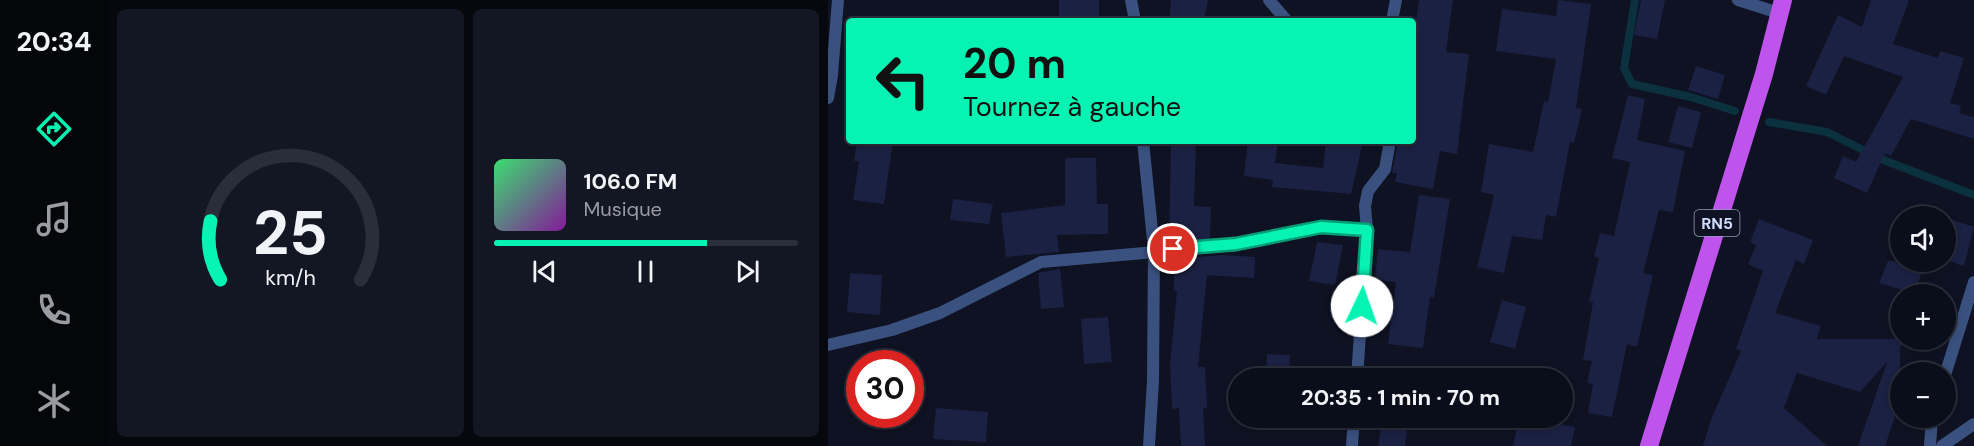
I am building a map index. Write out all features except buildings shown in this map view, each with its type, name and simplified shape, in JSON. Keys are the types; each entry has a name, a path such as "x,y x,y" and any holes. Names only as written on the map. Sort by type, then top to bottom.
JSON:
{"highway":[{"name":"RN5","path":"1649,446 1764,74 1781,6"}],"street":[{"path":"828,98 838,0"},
{"path":"1131,0 1134,18"},
{"path":"1269,0 1284,18"},
{"path":"1393,18 1396,0"},
{"path":"1738,0 1781,6"},
{"path":"1143,144 1154,250 1153,381 1149,446"},
{"path":"1358,368 1367,230 1365,206 1368,191 1384,169 1389,144"},
{"path":"828,345 892,330 940,313 1041,262 1236,244 1321,227 1367,230"},
{"path":"1949,362 1974,282"},
{"path":"1942,446 1974,424"},
{"path":"1352,446 1353,428"},
{"path":"1930,446 1931,428"}],"waterway":[{"path":"1635,0 1624,68 1632,84 1691,97 1735,111"},
{"path":"1769,122 1827,132 1881,159 1974,195"}],"route":[{"path":"1173,249 1236,244 1321,227 1367,230 1362,306"}]}
